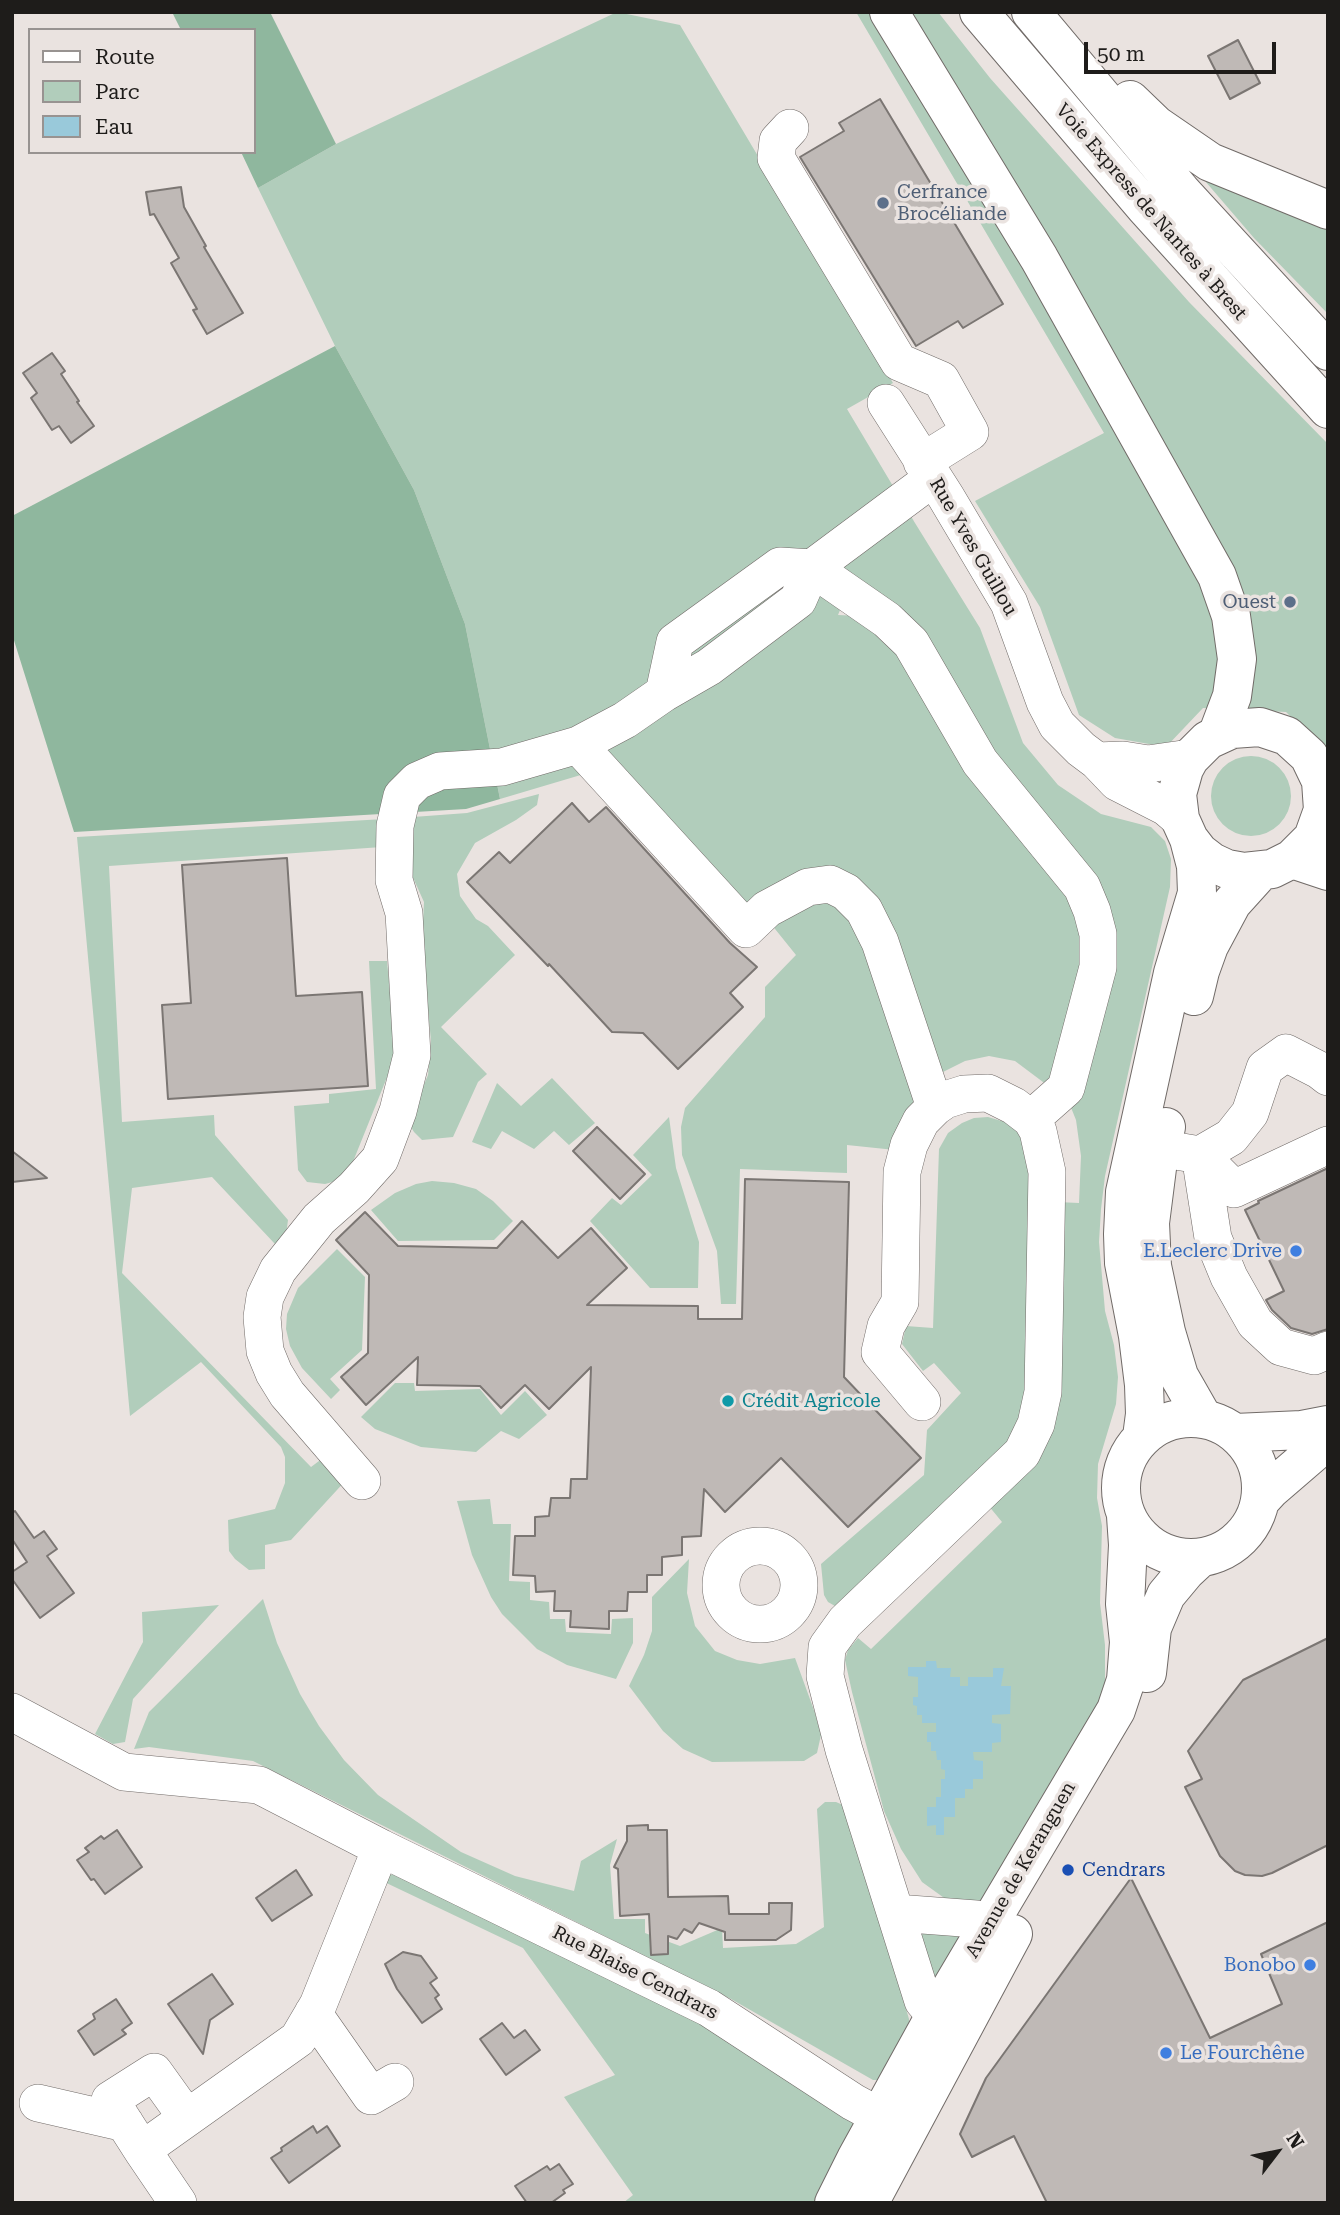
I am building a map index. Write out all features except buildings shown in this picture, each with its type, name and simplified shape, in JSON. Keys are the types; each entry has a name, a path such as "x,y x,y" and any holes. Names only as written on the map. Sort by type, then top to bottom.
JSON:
{"main road":[{"path":"889,12 1039,258 1217,576 1231,616 1237,659 1232,696 1204,746 1184,769 1177,794 1184,829 1196,866 1196,893 1173,973 1125,1192 1125,1263 1144,1385 1145,1414 1142,1437"},
{"name":"Voie Express de Nantes à Brest","path":"979,12 1172,237 1328,408"},
{"name":"Voie Express de Nantes à Brest","path":"1031,12 1181,191 1328,351"},
{"path":"1058,12 1135,105 1173,138 1210,162 1328,211"},
{"path":"1204,746 1246,726 1275,730 1287,736 1299,745 1316,768 1322,788 1325,816 1293,867 1232,903 1209,946 1199,971 1162,1147 1150,1223 1152,1266 1166,1332 1179,1376 1219,1426 1248,1447 1257,1464 1261,1482 1260,1501 1255,1518 1245,1534 1224,1550 1200,1558 1182,1558 1156,1549 1135,1532 1126,1516 1120,1495 1121,1474 1129,1454 1142,1437 1170,1420 1186,1418 1219,1426 1302,1430 1328,1425"},
{"path":"1184,829 1212,862 1227,869 1244,872 1293,867"},
{"path":"1260,1501 1328,1440"},
{"name":"Avenue de Keranguen","path":"869,2203 966,1999 987,1928 1116,1710 1126,1680 1129,1642 1125,1604 1129,1545 1126,1516"},
{"name":"Avenue de Keranguen","path":"834,2203 880,2116 966,1999 1051,1866 1143,1692 1152,1628 1166,1595 1200,1558"}],"street":[{"path":"790,128 778,141 776,158 899,362 941,380 970,432 812,568"},
{"name":"Rue Yves Guillou","path":"886,403 1009,603 1056,725 1117,782 1166,807 1184,829"},
{"path":"362,1481 287,1394 274,1373 265,1351 261,1317 265,1297 278,1270 319,1219 354,1188 380,1159 397,1111 412,1055 404,913 394,880 395,827 402,796 417,780 440,771 502,767 578,745 625,720 664,693 675,642 780,566 812,568 887,620 911,643 980,762 1082,887 1098,934 1098,967 1066,1088 1031,1119"},
{"path":"578,745 746,929 767,909 808,887 830,884 846,892 864,910 880,942 935,1107"},
{"path":"1097,761 1123,760 1148,764 1204,746"},
{"path":"1200,1156 1231,1137 1250,1113 1265,1068 1286,1053 1328,1077"},
{"path":"896,1913 976,1919 987,1928 996,1944 989,1965 966,1999 929,2008 923,2001 844,1750 825,1676 827,1647 845,1622 1022,1452 1036,1424 1043,1392 1047,1172 1038,1131 1031,1119 1014,1106 988,1094 964,1094 945,1100 935,1107 922,1121 909,1145 902,1172 900,1302 886,1326 880,1352 922,1402"},
{"path":"1162,1147 1200,1156 1234,1189 1328,1145"},
{"path":"1200,1156 1213,1238 1229,1277 1255,1323 1280,1347 1314,1356 1328,1350"},
{"path":"792,1607 827,1647"},
{"name":"Rue Blaise Cendrars","path":"12,1712 124,1772 259,1785 381,1848 709,2008 853,2102 880,2116"},
{"path":"38,2103 133,2136 187,2118 298,2039 313,2013 381,1848"},
{"path":"313,2013 371,2096 395,2082"},
{"path":"178,2203 110,2100 154,2072 187,2118"}],"green space":[{"path":"172,12 270,12 336,144 258,188 242,154 256,154 256,28 180,28"},
{"path":"617,12 680,25 893,383 847,409 980,628 1023,743 1058,785 1101,814 1151,827 1165,841 1171,859 1170,887 1105,1176 1101,1209 1099,1242 1105,1311 1114,1345 1118,1377 1116,1404 1098,1464 1097,1498 1102,1526 1100,1603 1105,1645 1105,1682 1096,1710 992,1901 947,1900 922,1882 901,1849 884,1811 845,1660 848,1650 858,1638 871,1649 1002,1522 988,1505 1019,1477 1038,1455 1050,1432 1057,1202 1079,1203 1081,1156 1076,1120 1070,1105 1093,1031 1113,943 1105,901 1084,862 1009,777 973,723 923,634 902,609 852,580 838,615 860,616 900,645 915,666 971,766 1058,873 1073,899 1081,924 1085,954 1060,1077 1047,1085 1015,1061 989,1056 965,1061 941,1073 932,1063 900,956 880,916 860,892 831,875 803,878 781,888 750,911 611,766 500,799 465,624 414,490 335,346 258,188 336,144"},
{"path":"856,12 938,12 990,78 1189,302 1328,444 1328,754 1286,712 1203,708 1166,747 1115,738 1079,715 1040,607 975,501 1104,433"},
{"path":"1199,174 1328,224 1328,314 1254,238"},
{"path":"335,346 414,490 465,624 500,799 466,809 74,832 12,634 12,516"},
{"path":"1243,756 1259,756 1280,767 1291,788 1291,804 1280,825 1259,836 1243,836 1229,830 1217,818 1211,804 1211,788 1217,774 1229,762"},
{"path":"539,794 537,805 475,843 457,874 460,896 476,919 488,926 515,955 441,1027 487,1074 478,1082 453,1137 422,1140 408,1122 428,1075 431,1041 422,945 424,902 410,871 413,817 467,813"},
{"path":"384,819 382,847 109,866 122,1122 214,1115 215,1135 288,1220 286,1235 275,1244 212,1177 132,1188 122,1273 311,1467 327,1455 348,1478 291,1540 265,1545 265,1569 249,1570 229,1551 228,1520 275,1509 285,1483 285,1457 281,1447 201,1362 130,1416 77,837"},
{"path":"832,898 849,912 916,1089 910,1118 895,1150 847,1145 847,1173 740,1169 736,1304 721,1304 717,1251 682,1155 681,1127 685,1108 765,1017 765,987 796,955 771,924 775,919"},
{"path":"369,961 387,961 396,1055 348,1174 325,1184 307,1182 298,1170 294,1106 329,1103 329,1094 376,1089"},
{"path":"552,1078 595,1123 569,1145 554,1131 534,1149 502,1131 491,1149 472,1142 497,1083 521,1106"},
{"path":"669,1117 676,1168 699,1242 698,1288 650,1288 590,1221 612,1198 621,1205 652,1175 633,1155"},
{"path":"988,1117 1005,1122 1020,1133 1028,1149 1030,1383 1018,1434 842,1610 828,1602 824,1595 821,1564 924,1475 927,1430 961,1393 934,1363 923,1371 902,1344 906,1326 933,1328 939,1149 948,1133 962,1123 974,1118"},
{"path":"432,1181 476,1189 513,1221 494,1240 398,1241 371,1210 395,1193"},
{"path":"337,1249 365,1277 362,1350 330,1379 340,1390 331,1399 302,1368 290,1346 286,1329 287,1314 298,1288"},
{"path":"395,1383 414,1383 415,1391 480,1389 501,1415 525,1391 547,1415 519,1439 501,1431 476,1452 421,1447 375,1429 361,1417"},
{"path":"490,1499 493,1524 511,1524 509,1581 530,1582 530,1600 549,1602 550,1619 565,1619 566,1632 611,1634 612,1619 633,1618 633,1643 616,1679 567,1665 537,1649 502,1614 491,1597 472,1555 457,1501"},
{"path":"689,1559 687,1593 695,1626 715,1651 737,1660 760,1664 795,1658 821,1735 817,1753 804,1761 712,1762 683,1749 663,1731 629,1686 652,1631 652,1597"},
{"path":"263,1599 277,1643 300,1694 344,1760 378,1795 461,1852 515,1876 574,1891 581,1861 617,1839 610,1865 614,1919 645,1919 645,1933 680,1946 722,1928 723,1948 796,1944 824,1927 817,1809 825,1802 843,1805 851,1818 909,2019 909,2039 883,2080 873,2080 731,1999 253,1761 149,1747 134,1749 149,1712"},
{"path":"219,1605 133,1699 125,1742 113,1744 95,1734 143,1642 142,1612"},
{"path":"408,1869 717,2022 855,2120 814,2203 623,2203 633,2195 564,2097 615,2075 523,1948 378,1879"},
{"path":"927,1929 963,1934 933,1984 920,1937"}],"water":[{"path":"926,1661 936,1661 937,1668 951,1668 950,1677 960,1677 960,1686 968,1686 968,1677 993,1677 993,1668 1004,1668 1001,1686 1011,1686 1010,1714 992,1715 992,1723 1001,1724 1001,1742 992,1743 992,1752 973,1752 974,1760 983,1761 983,1779 973,1779 973,1789 965,1789 965,1798 955,1798 955,1817 944,1817 944,1835 936,1835 936,1825 927,1826 927,1807 936,1807 936,1797 941,1797 941,1779 945,1779 941,1760 937,1760 936,1751 931,1751 931,1742 927,1742 927,1732 936,1732 936,1723 922,1723 922,1715 917,1715 913,1697 918,1697 918,1677 908,1676 908,1667 926,1667"}],"place":[{"name":"Cerfrance Brocéliande","path":"883,203"},
{"name":"Ouest","path":"1290,602"},
{"name":"E.Leclerc Drive","path":"1296,1251"},
{"name":"Crédit Agricole","path":"728,1401"},
{"name":"Cendrars","path":"1068,1870"},
{"name":"Bonobo","path":"1310,1965"},
{"name":"Le Fourchêne","path":"1166,2053"}]}
